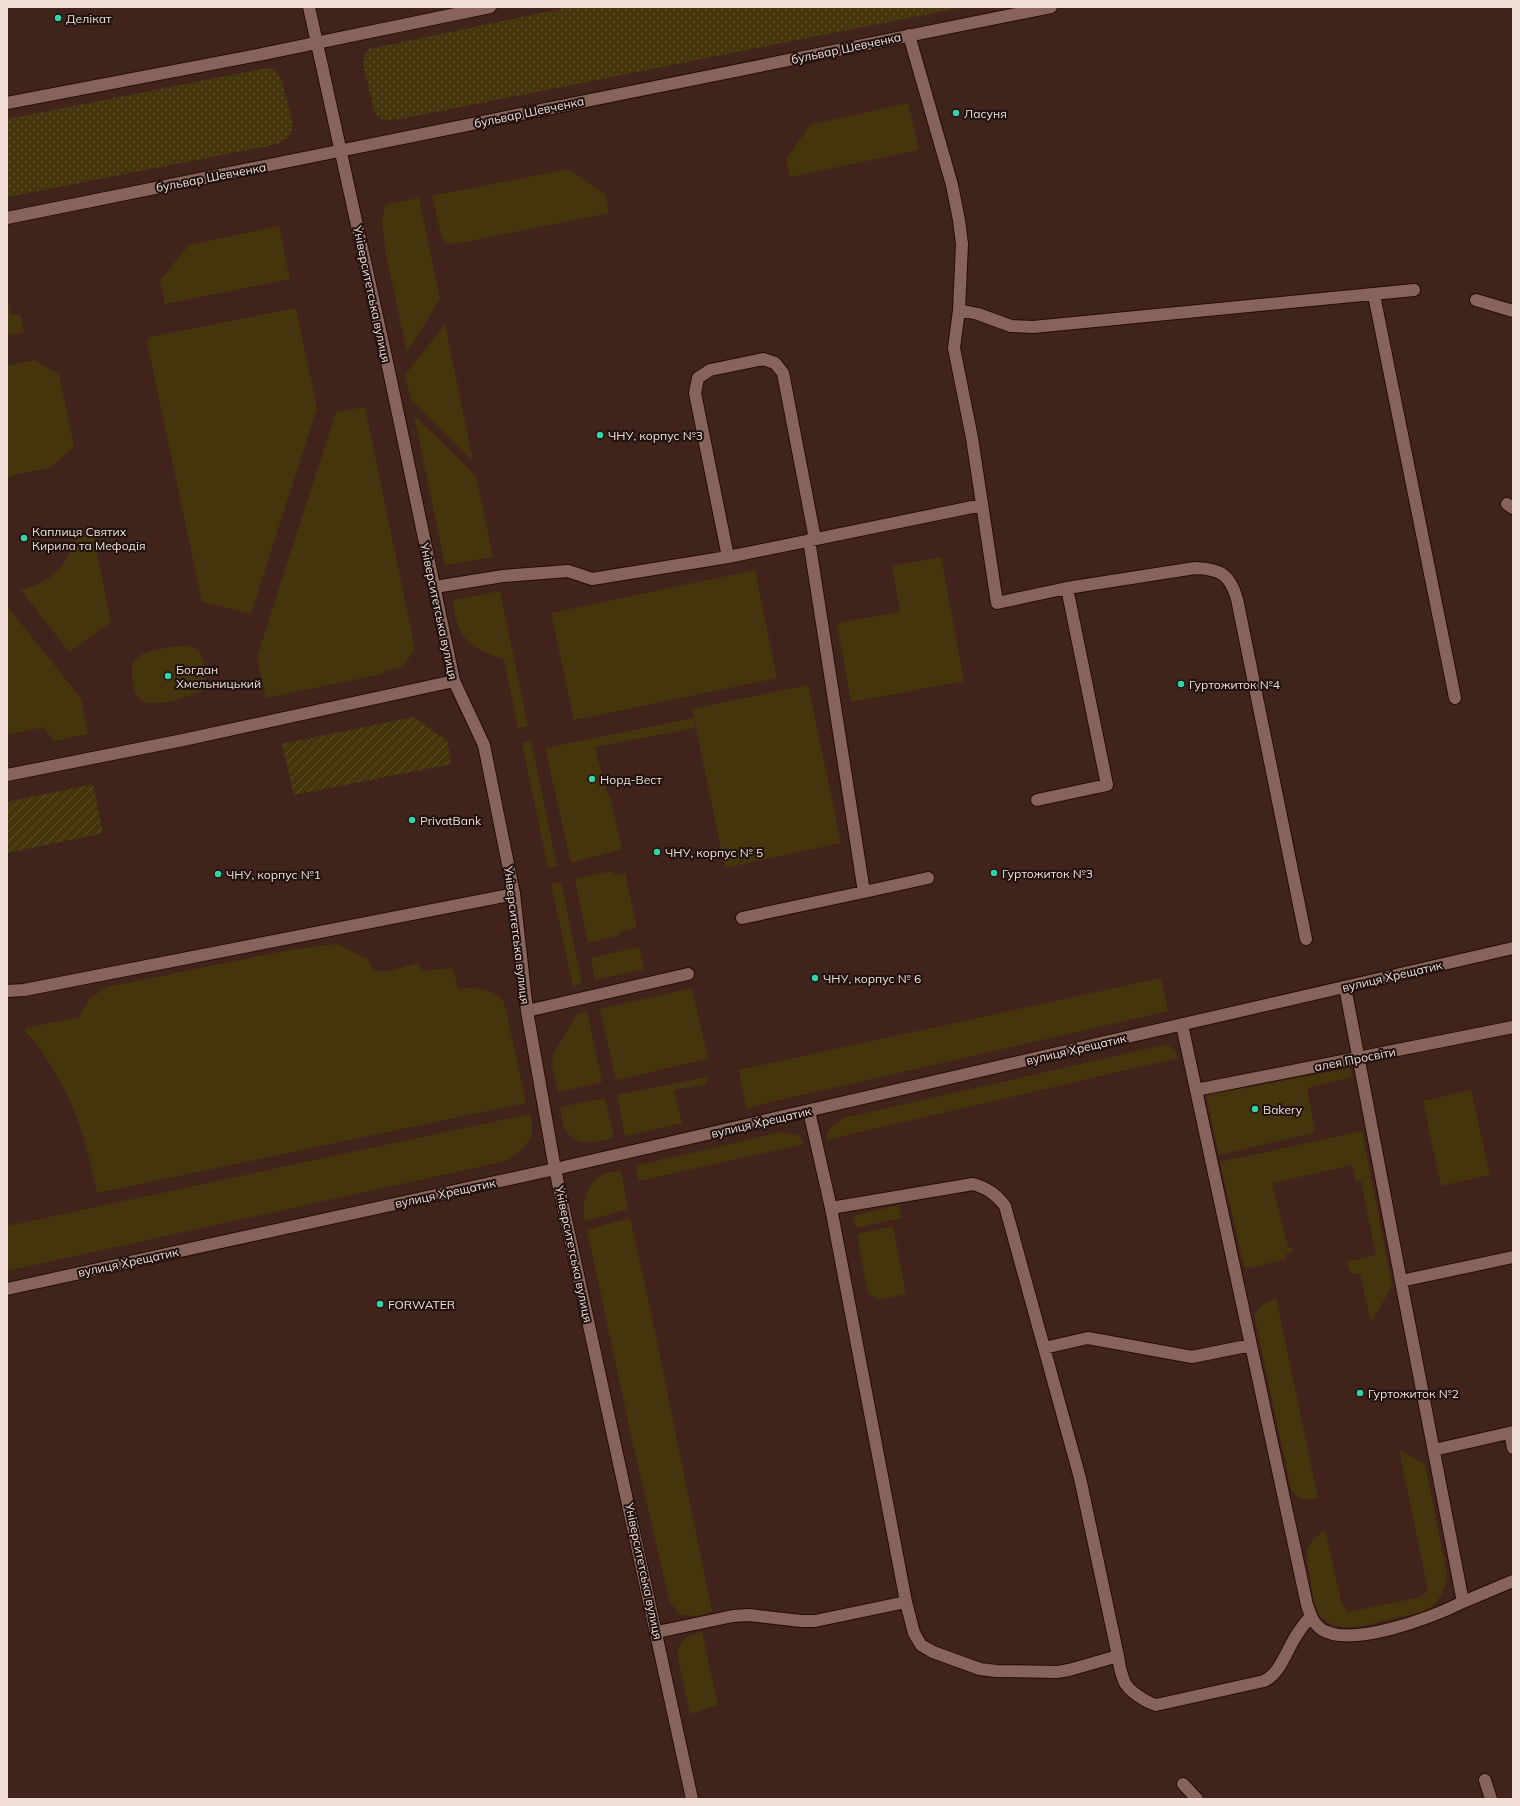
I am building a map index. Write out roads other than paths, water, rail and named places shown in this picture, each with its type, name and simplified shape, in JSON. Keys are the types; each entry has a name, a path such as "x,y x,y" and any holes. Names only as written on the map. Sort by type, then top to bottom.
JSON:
{"street":[{"name":"Університетська вулиця","path":"309,7 435,587 454,682 484,745 514,894 527,1011 555,1169 657,1632 692,1799"},
{"path":"7,103 490,7"},
{"name":"бульвар Шевченка","path":"7,218 1051,7"},
{"path":"909,35 952,185 959,220 962,244 959,310 954,348 972,438 997,603 1067,588 1195,568 1209,569 1222,574 1233,584 1306,939"},
{"path":"959,310 978,314 1011,326 1030,327 1414,290"},
{"path":"1374,295 1455,698"},
{"path":"1476,300 1513,311"},
{"path":"728,558 695,393 698,378 710,370 763,359 775,363 783,373 812,540 864,892"},
{"path":"435,587 503,576 568,571 592,579 728,558 982,505"},
{"path":"1037,800 1107,785 1067,588"},
{"path":"7,775 184,740 454,682"},
{"path":"742,918 928,878"},
{"path":"7,991 24,990 514,894"},
{"name":"вулиця Хрещатик","path":"7,1289 555,1169 1513,948"},
{"path":"527,1011 688,974"},
{"path":"1345,987 1462,1602"},
{"path":"1182,1025 1307,1605 1311,1616 1321,1629 1340,1636 1351,1636 1416,1621 1513,1581"},
{"name":"алея Просвіти","path":"1196,1090 1513,1027"},
{"path":"809,1110 831,1208 906,1602 914,1633 921,1644 934,1652 976,1668 996,1671 1057,1672 1118,1656"},
{"path":"831,1208 956,1185 973,1184 985,1187 997,1195 1005,1206 1080,1478 1124,1682 1130,1688 1156,1705 1264,1682 1271,1678 1298,1631 1311,1616"},
{"path":"1401,1281 1513,1257"},
{"path":"1044,1348 1088,1338 1192,1357 1251,1345"},
{"path":"1434,1450 1511,1432 1513,1448"},
{"path":"657,1632 733,1616 749,1615 801,1621 815,1621 906,1602"},
{"path":"1485,1780 1491,1799"},
{"path":"1183,1784 1197,1799"}],"place":[{"name":"Делікат","path":"58,18"},
{"name":"Ласуня","path":"956,113"},
{"name":"ЧНУ, корпус №3","path":"600,435"},
{"name":"Каплиця Святих Кирила та Мефодія","path":"24,538"},
{"name":"Богдан Хмельницький","path":"168,676"},
{"name":"Гуртожиток №4","path":"1181,684"},
{"name":"Норд-Вест","path":"592,779"},
{"name":"PrivatBank","path":"412,820"},
{"name":"ЧНУ, корпус № 5","path":"657,852"},
{"name":"Гуртожиток №3","path":"994,873"},
{"name":"ЧНУ, корпус №1","path":"218,874"},
{"name":"ЧНУ, корпус № 6","path":"815,978"},
{"name":"Bakery","path":"1255,1109"},
{"name":"FORWATER","path":"380,1304"},
{"name":"Гуртожиток №2","path":"1360,1393"}]}
